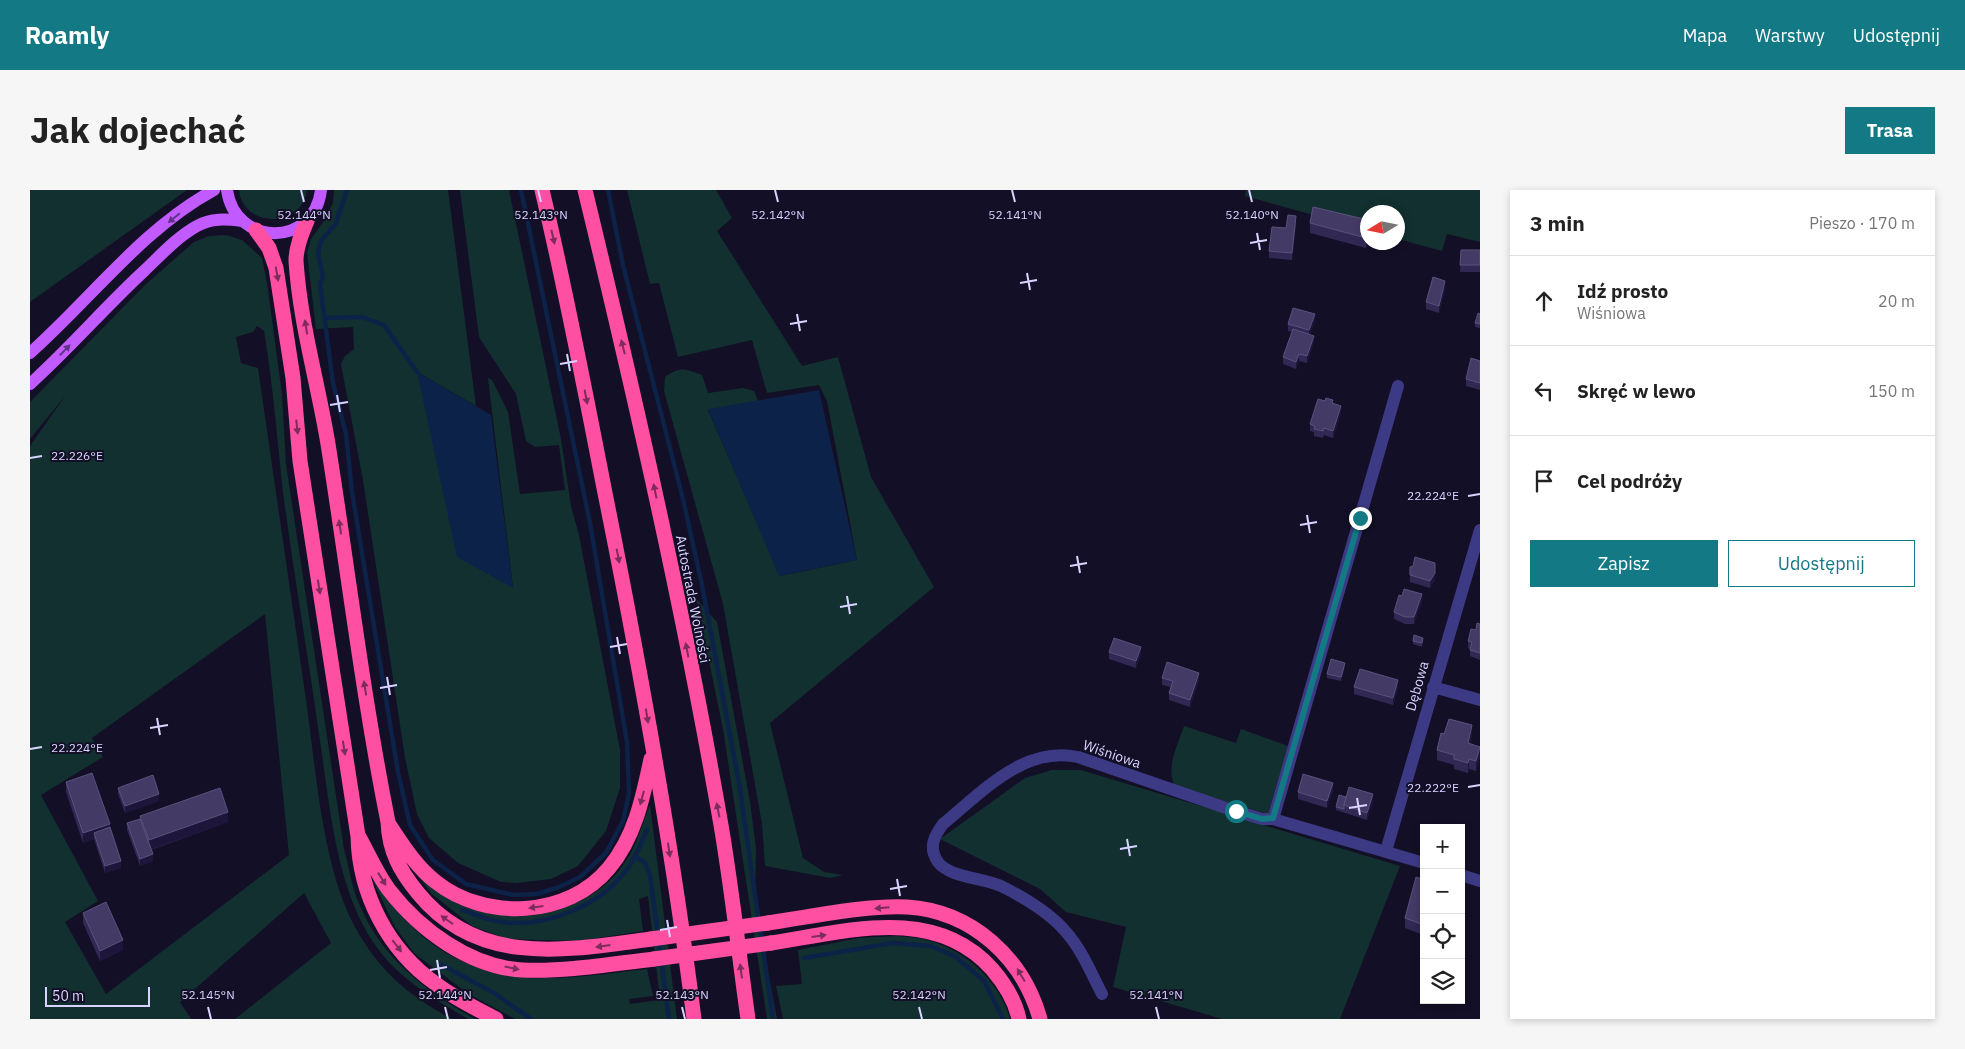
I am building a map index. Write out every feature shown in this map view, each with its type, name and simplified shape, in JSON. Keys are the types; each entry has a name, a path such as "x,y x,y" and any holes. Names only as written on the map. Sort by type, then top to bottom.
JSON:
{"highway":[{"path":"542,190 562,275 634,639 683,931 694,1019"},
{"name":"Autostrada Wolności","path":"585,190 638,408 689,659 721,826 748,1019"},
{"path":"307,221 298,248 298,277 313,375 327,441 388,822 390,847 396,863 409,882 442,917 472,935 517,948 546,951 574,950 886,907 908,907 944,915 979,930 999,947 1019,970 1030,990 1040,1019"},
{"path":"256,230 269,248 276,268 292,378 300,461 358,836 359,863 367,893 375,912 398,949 434,983 496,1019"},
{"path":"388,822 421,868 436,882 456,895 498,908 542,906 565,899 592,883 609,868 636,821 653,750"},
{"path":"358,836 388,888 412,917 443,941 479,959 520,970 550,970 654,959 877,928 903,927 936,932 964,945 986,962 1008,991 1019,1019"}],"main road":[{"path":"30,354 53,333 97,286 157,231 196,200 214,190"},
{"path":"227,190 232,207 242,221 256,230 274,234 292,230 307,221 319,202 321,190"},
{"path":"30,384 120,293 178,239 197,226 209,221 242,221"}],"street":[{"path":"1273,818 1398,386"},
{"name":"Dębowa","path":"1386,851 1480,530"},
{"path":"1433,687 1480,700"},
{"name":"Wiśniowa","path":"1102,994 1082,954 1066,931 1051,918 1000,885 946,869 937,862 932,842 943,824 1006,773 1037,758 1067,754 1223,808 1262,819 1273,818 1420,863"},
{"path":"1465,877 1480,882"}],"green space":[{"path":"30,190 187,190 30,302"},
{"path":"239,190 307,190 303,203 295,212 285,217 273,219 261,217 251,212 243,203"},
{"path":"334,190 448,190 476,406 417,372 513,588 488,378 492,380 508,412 520,494 565,490 559,445 535,447 526,441 516,394 479,337 460,190 509,190 561,439 571,506 579,535 620,750 620,788 606,831 578,866 551,879 517,883 501,882 458,863 429,838 417,814 405,758 363,480 341,364 345,356 354,349 353,327 316,329 307,253 311,239 324,221 333,203"},
{"path":"627,190 716,190 732,218 717,231 802,366 838,357 871,477 934,587 770,723 803,858 824,872 843,875 830,878 765,866 762,824 723,604 664,391 665,377 675,371 687,370 702,375 708,393 743,388 754,391 758,401 708,410 780,576 857,560 827,401 819,385 767,393 752,340 678,357 659,283 650,284"},
{"path":"1246,190 1480,190 1480,242 1447,234 1442,251 1405,241 1405,205 1360,205 1360,228 1245,196"},
{"path":"226,235 242,240 262,258 282,394 286,464 344,849 356,895 367,921 392,956 439,997 475,1019 468,1019 436,1000 395,969 383,956 363,925 345,879 333,828 291,551 264,331 257,326 253,332 236,337 241,363 258,368 317,786 335,876 355,927 374,957 396,981 422,1001 452,1019 235,1019 331,943 304,893 180,1002 191,1019 30,1019 30,446 65,396 30,439 30,402 145,285 194,242 209,236","holes":["265,614 289,855 106,994 65,922 98,901 41,795 103,757 92,738"]},
{"path":"696,598 717,622 750,802 756,848 755,902 777,1019 767,1019 723,729"},
{"path":"1184,726 1236,743 1241,729 1288,746 1268,814 1175,787 1172,780 1172,764"},
{"path":"1052,770 1081,770 1400,866 1340,1019 1222,1019 1113,987 1126,927 1066,912 1040,889 940,839 1025,778"},
{"path":"650,805 677,1019 515,1019 467,993 414,953 395,927 372,879 408,923 435,946 463,962 491,972 520,977 550,978 647,969 653,996 629,999 630,1004 660,1000 648,896 639,899 643,931 579,941 508,939 472,926 432,894 403,857 425,880 441,893 468,908 488,913 510,915 532,914 553,910 593,894 610,880 624,864 632,850"},
{"path":"896,936 930,941 956,952 968,960 990,981 1005,1005 1010,1019 783,1019 776,986 802,984 798,950 859,938"}],"water":[{"path":"417,372 491,415 513,588 457,557"},
{"path":"819,390 857,560 779,576 708,409"}],"building":[{"path":"1313,207 1360,218 1360,236 1310,223"},
{"path":"1288,215 1296,216 1292,253 1269,251 1272,227 1286,228"},
{"path":"1461,250 1480,250 1480,265 1460,265"},
{"path":"1433,277 1445,281 1439,306 1426,302"},
{"path":"1293,308 1315,314 1309,330 1288,324"},
{"path":"1478,313 1480,314 1480,324 1475,323"},
{"path":"1293,329 1314,336 1307,356 1299,354 1296,362 1283,357"},
{"path":"1471,358 1480,361 1480,383 1466,379"},
{"path":"1326,398 1333,400 1332,403 1341,406 1333,431 1324,428 1323,431 1314,429 1315,426 1310,424 1318,399 1325,401"},
{"path":"1415,557 1435,563 1435,573 1430,581 1410,575 1410,567 1413,566"},
{"path":"1404,589 1422,594 1414,617 1405,617 1394,612 1399,595 1402,596"},
{"path":"1477,623 1480,624 1480,653 1470,650 1472,642 1468,641 1471,629 1476,630"},
{"path":"1414,635 1423,638 1422,643 1413,641"},
{"path":"1114,638 1141,647 1136,661 1109,652"},
{"path":"1331,659 1345,663 1341,677 1327,674"},
{"path":"1167,662 1199,673 1190,700 1169,693 1173,681 1162,678"},
{"path":"1360,669 1398,680 1393,698 1354,687"},
{"path":"1449,719 1472,725 1468,743 1480,747 1476,761 1469,759 1468,763 1454,759 1454,755 1437,750 1441,733 1444,734"},
{"path":"92,773 110,824 83,833 66,782"},
{"path":"1303,774 1333,783 1327,801 1298,792"},
{"path":"153,775 159,794 125,806 118,788"},
{"path":"1349,787 1373,794 1367,813 1344,805"},
{"path":"220,788 228,812 149,840 140,816"},
{"path":"1339,795 1346,797 1344,809 1336,807"},
{"path":"140,819 153,854 140,859 127,823"},
{"path":"110,827 121,861 105,866 94,833"},
{"path":"1416,877 1420,878 1420,924 1405,918"},
{"path":"106,902 123,940 100,951 83,913"}],"waterway":[{"path":"347,190 336,223 321,241 318,253 323,277 320,284 333,383 346,434 352,492 398,772 410,825 433,860 466,884 513,895 537,894 559,887 580,877 606,853 623,821 629,793 627,742 590,523 521,190"},
{"path":"608,190 623,265 683,499 702,585 739,783 773,1019"},
{"path":"325,318 362,317 384,325 417,372"},
{"path":"462,910 491,920 513,923 532,922 569,912 602,894 616,882 631,864 647,830"},
{"path":"635,856 645,863 650,875 669,1019"},
{"path":"804,958 893,943 931,946 956,957 984,981 1003,1019"},
{"path":"442,965 494,993 531,1019"}],"route":[{"path":"1236,811 1262,819 1273,818 1360,518"}]}
